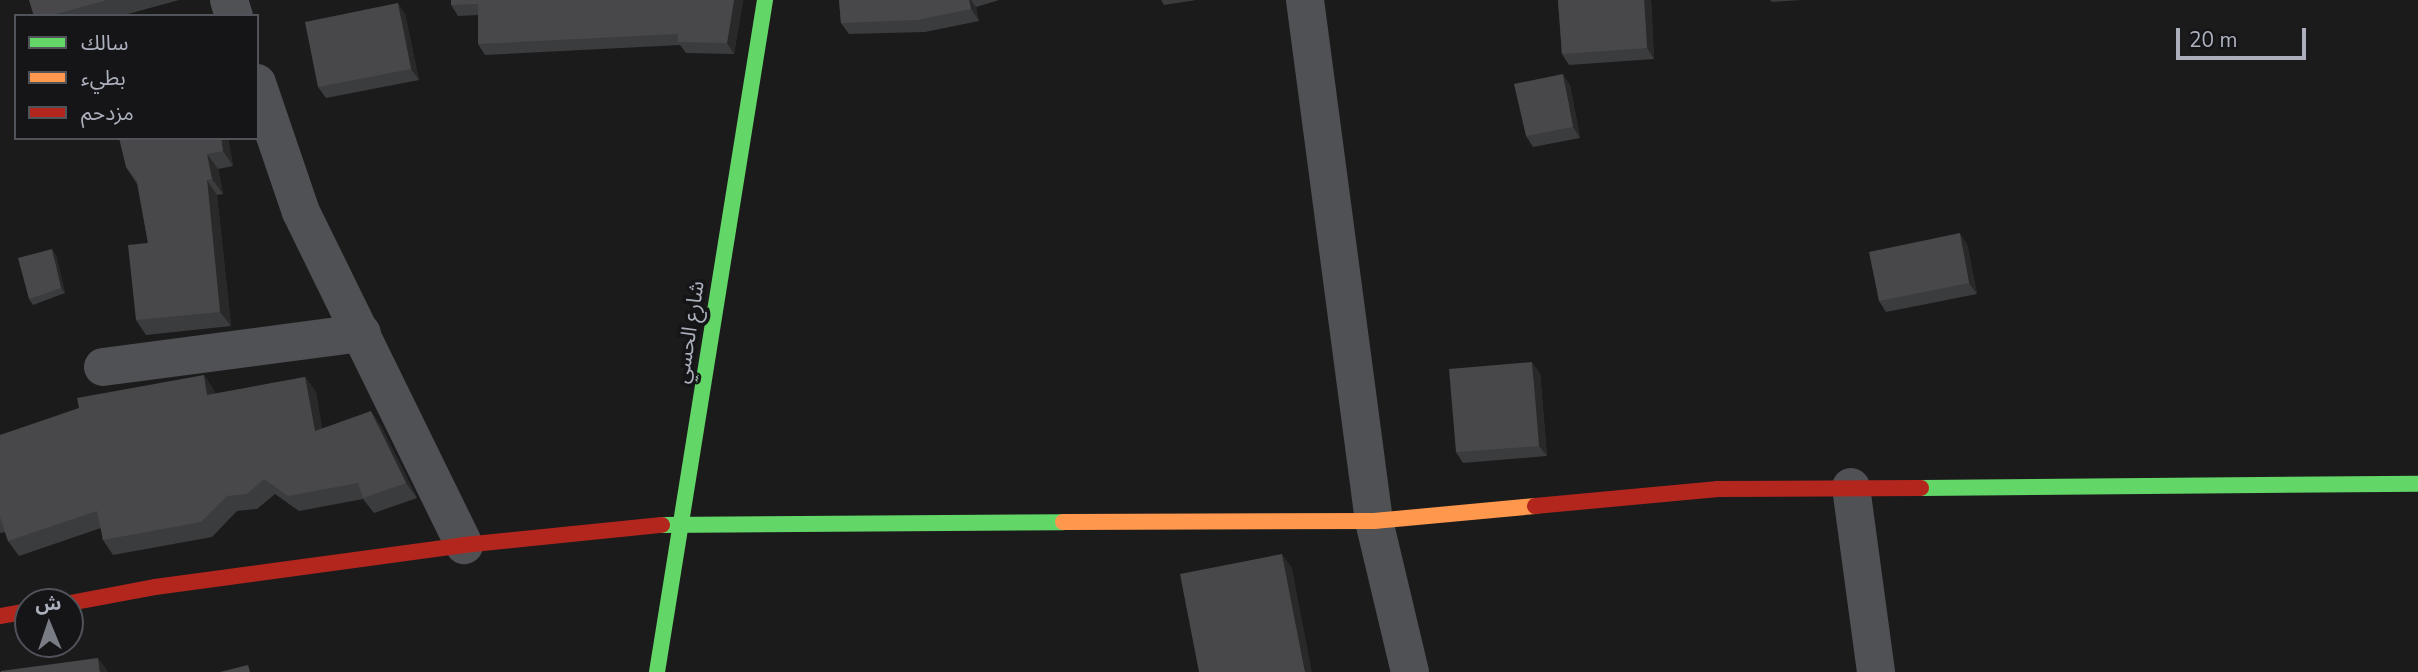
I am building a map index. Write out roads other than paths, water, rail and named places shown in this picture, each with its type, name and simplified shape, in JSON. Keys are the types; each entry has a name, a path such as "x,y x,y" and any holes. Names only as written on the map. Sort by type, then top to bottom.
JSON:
{"main road":[{"name":"شارع الحسي","path":"657,672 678,523 765,0"},
{"path":"84,600 155,587 464,545 678,523 1374,522 1718,489 2418,484"}],"street":[{"path":"1305,0 1374,522 1410,672"},
{"path":"259,89 302,212 464,545"},
{"path":"103,367 362,333"},
{"path":"1851,488 1876,672"}]}
